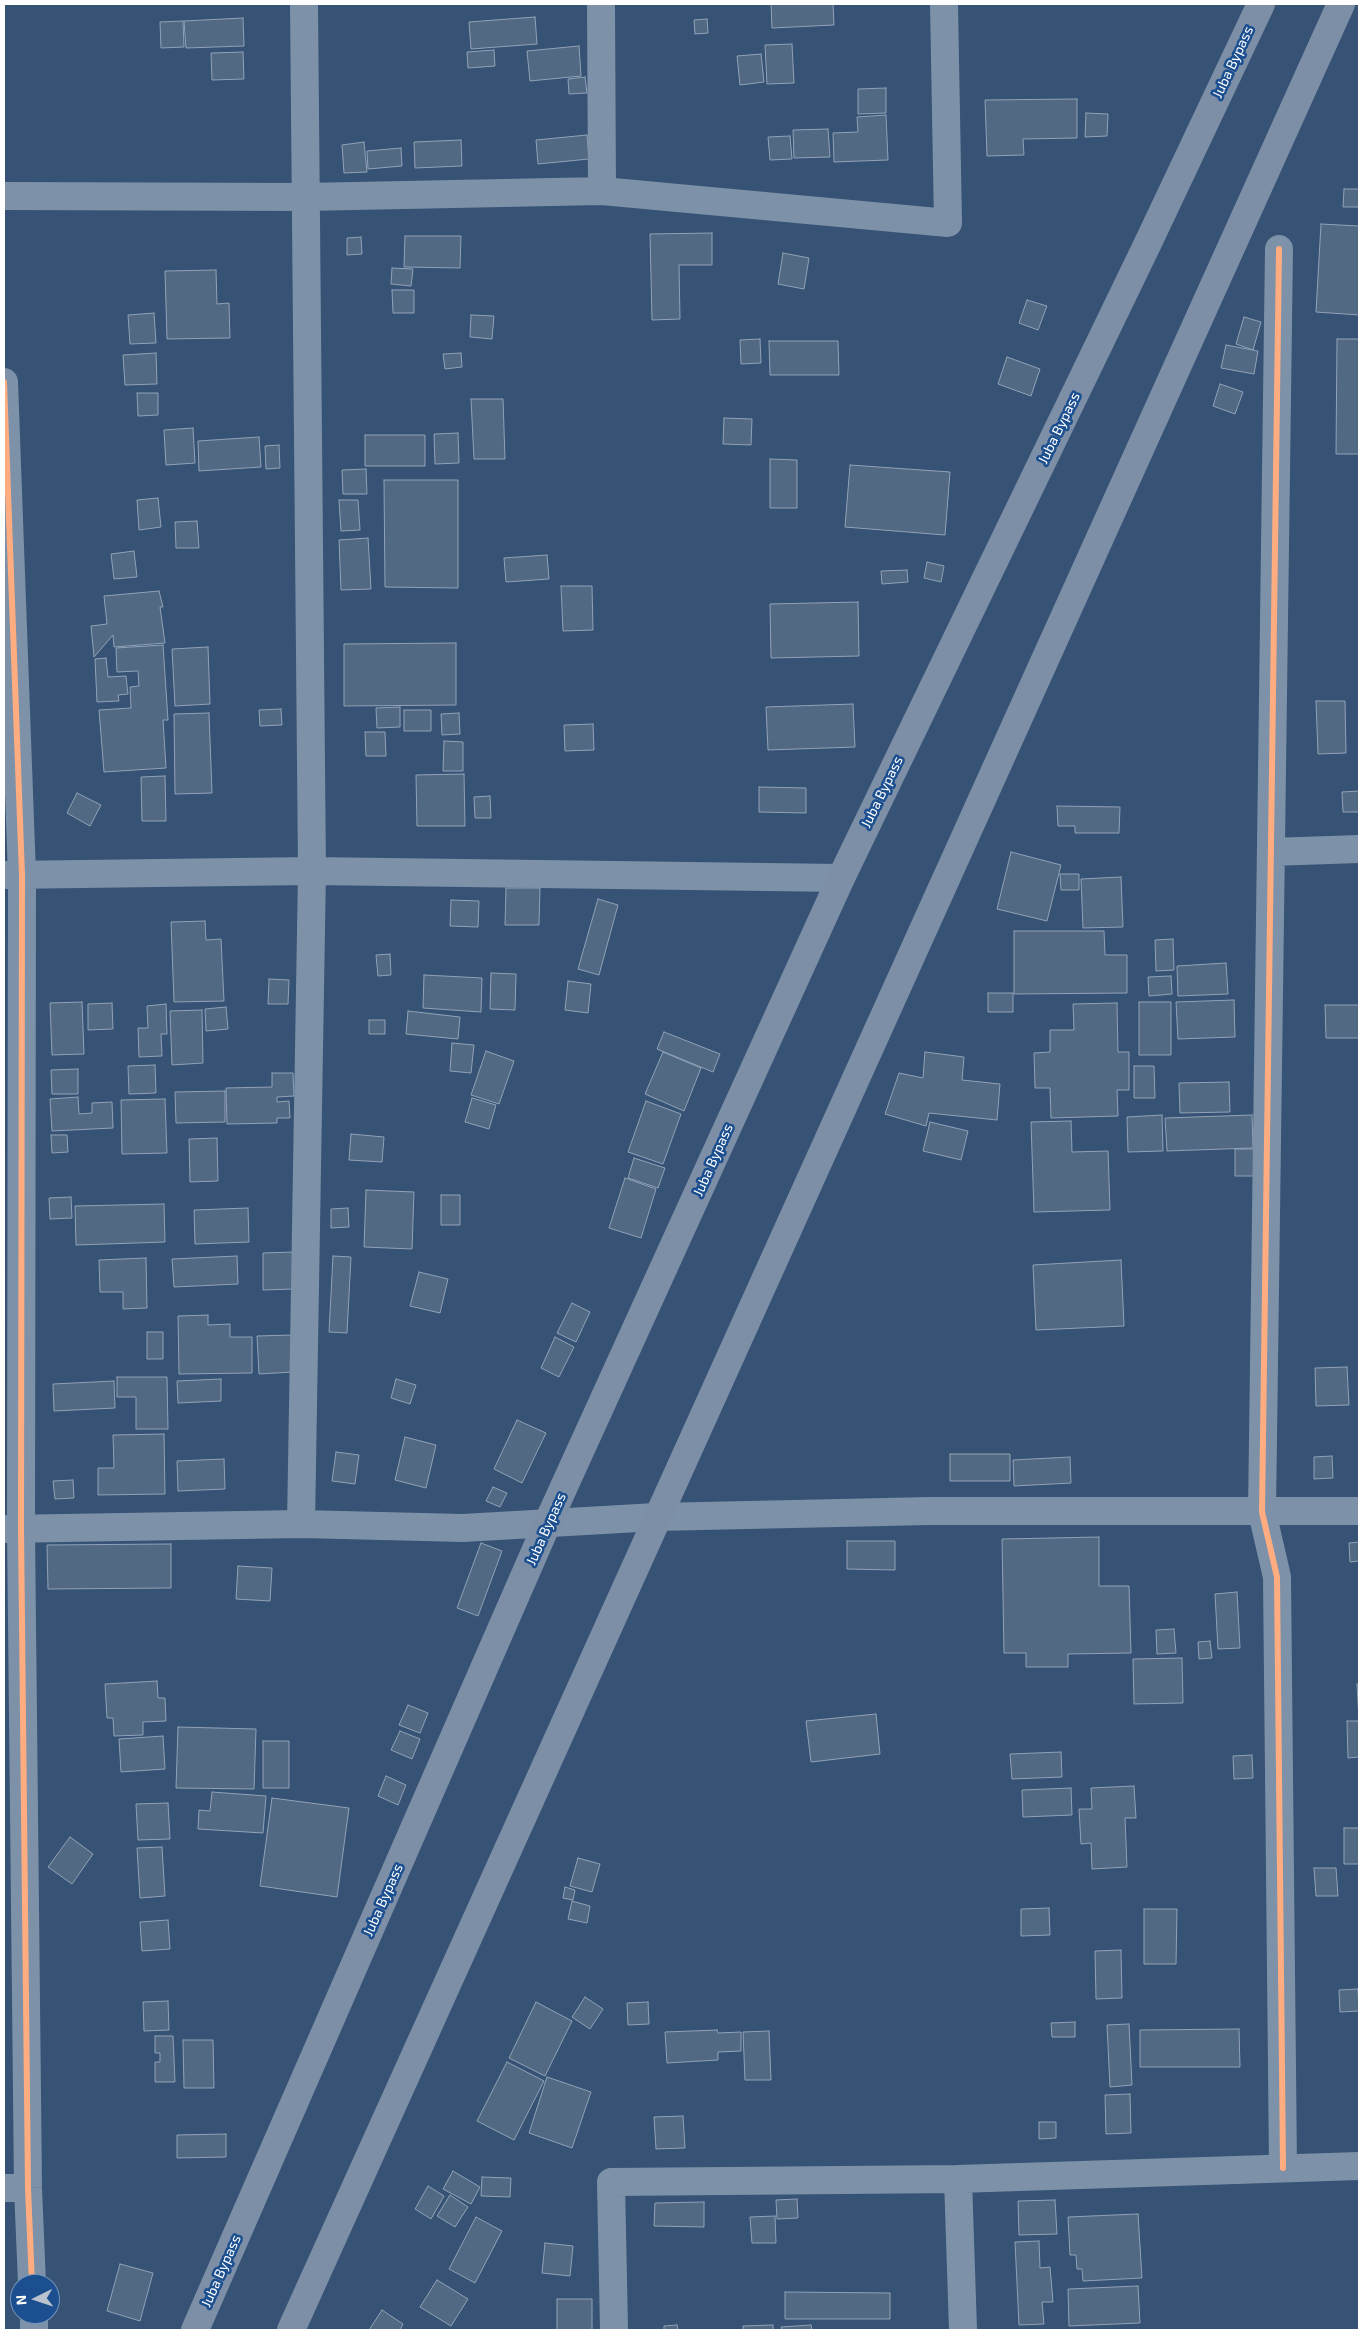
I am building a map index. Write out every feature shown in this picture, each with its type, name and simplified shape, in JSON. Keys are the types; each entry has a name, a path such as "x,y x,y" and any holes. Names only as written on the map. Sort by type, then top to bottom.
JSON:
{"main road":[{"name":"Juba Bypass","path":"195,2330 547,1524 841,878 1148,245 1261,4"},
{"path":"291,2330 656,1517 1340,4"}],"street":[{"path":"301,1524 312,871 304,4"},
{"path":"601,4 602,190"},
{"path":"4,196 305,197 602,190 948,223 944,4"},
{"path":"1279,249 1262,1512 1277,1577 1283,2168"},
{"path":"4,382 13,875 16,2188 30,2274"},
{"path":"1271,852 1359,849"},
{"path":"13,875 312,871 841,878"},
{"path":"13,1529 301,1524 463,1528 656,1517 930,1511 1359,1511"},
{"path":"614,2330 611,2182 958,2179 1359,2166"},
{"path":"958,2179 963,2330"}],"building":[{"path":"771,4 833,4 834,25 772,28"},
{"path":"535,17 537,44 471,49 469,22"},
{"path":"243,18 244,46 186,48 184,21"},
{"path":"707,19 708,33 695,34 694,20"},
{"path":"183,21 184,47 161,48 160,22"},
{"path":"792,44 794,83 767,84 765,45"},
{"path":"579,46 581,76 530,81 527,51"},
{"path":"494,50 495,66 468,68 467,52"},
{"path":"243,52 244,79 212,80 211,53"},
{"path":"761,54 764,82 740,85 737,56"},
{"path":"585,77 587,93 569,94 568,79"},
{"path":"886,88 886,113 858,114 858,89"},
{"path":"1077,99 1077,138 1023,139 1024,155 987,156 985,100"},
{"path":"1086,113 1108,114 1107,136 1085,137"},
{"path":"886,115 888,160 834,162 833,133 858,132 857,117"},
{"path":"828,129 830,157 794,158 793,130"},
{"path":"587,135 589,159 538,164 536,140"},
{"path":"790,136 792,159 770,160 768,137"},
{"path":"461,140 462,166 415,168 414,142"},
{"path":"364,142 367,172 344,173 342,145"},
{"path":"401,148 402,166 368,169 367,151"},
{"path":"1344,189 1359,189 1359,207 1343,207"},
{"path":"1321,224 1359,226 1359,315 1316,312"},
{"path":"712,233 712,265 679,265 680,319 652,320 650,234"},
{"path":"405,236 461,236 460,268 404,267"},
{"path":"361,237 362,254 347,255 347,238"},
{"path":"783,253 809,258 804,289 778,284"},
{"path":"392,268 413,269 411,286 391,284"},
{"path":"216,270 217,304 229,303 230,338 167,339 165,271"},
{"path":"392,290 414,290 414,313 393,313"},
{"path":"1027,300 1047,306 1038,330 1019,323"},
{"path":"154,313 156,343 130,344 128,315"},
{"path":"471,315 494,316 492,339 470,337"},
{"path":"1244,317 1261,322 1253,350 1236,344"},
{"path":"760,339 761,363 741,364 740,340"},
{"path":"1337,339 1359,339 1359,454 1336,454"},
{"path":"769,341 838,341 839,375 770,375"},
{"path":"1226,345 1258,351 1254,374 1221,368"},
{"path":"156,353 157,384 125,385 123,355"},
{"path":"461,353 462,367 445,369 443,354"},
{"path":"1007,357 1040,369 1031,396 998,384"},
{"path":"1220,384 1243,392 1235,414 1213,406"},
{"path":"137,393 158,393 158,415 138,416"},
{"path":"471,399 503,399 505,459 474,459"},
{"path":"724,418 752,419 751,445 723,444"},
{"path":"193,428 195,463 166,465 164,430"},
{"path":"458,433 459,463 435,464 434,434"},
{"path":"365,435 425,435 425,466 365,466"},
{"path":"259,437 261,467 199,471 198,441"},
{"path":"279,445 280,468 266,469 265,446"},
{"path":"770,459 797,460 797,508 770,508"},
{"path":"850,465 950,472 945,535 845,527"},
{"path":"366,469 367,494 343,494 342,470"},
{"path":"384,480 458,480 458,588 385,587"},
{"path":"158,498 161,527 139,530 137,500"},
{"path":"339,500 358,500 360,530 341,531"},
{"path":"197,521 199,548 176,548 175,522"},
{"path":"368,538 371,589 341,590 339,540"},
{"path":"134,551 137,577 114,579 111,554"},
{"path":"547,555 549,579 506,582 504,558"},
{"path":"927,562 944,566 941,582 924,578"},
{"path":"907,570 908,582 882,584 881,571"},
{"path":"561,586 592,586 593,630 563,631"},
{"path":"159,591 163,607 160,607 165,643 114,647 113,635 94,657 91,626 107,624 104,596"},
{"path":"858,602 859,656 771,658 770,604"},
{"path":"456,643 456,705 344,706 344,644"},
{"path":"163,645 168,720 163,720 166,768 104,772 99,710 131,708 130,687 139,686 138,671 117,672 116,648"},
{"path":"208,647 210,704 175,706 172,649"},
{"path":"106,658 108,677 126,676 128,694 118,695 119,701 97,702 95,659"},
{"path":"1316,701 1345,701 1346,753 1318,754"},
{"path":"853,704 855,747 768,750 766,707"},
{"path":"400,707 400,727 377,728 376,708"},
{"path":"281,709 282,725 260,726 259,710"},
{"path":"404,710 431,710 431,731 404,731"},
{"path":"209,713 212,793 175,794 174,714"},
{"path":"459,713 460,734 442,735 441,714"},
{"path":"593,724 594,750 565,751 564,725"},
{"path":"365,732 385,732 386,756 366,756"},
{"path":"444,741 463,742 463,771 443,771"},
{"path":"464,774 465,826 417,826 416,775"},
{"path":"165,776 166,821 142,821 141,777"},
{"path":"759,787 806,788 806,813 759,812"},
{"path":"1359,791 1359,812 1343,812 1342,792"},
{"path":"77,793 101,805 90,826 67,813"},
{"path":"490,796 491,818 475,818 474,797"},
{"path":"1057,806 1120,807 1119,833 1075,833 1075,826 1058,826"},
{"path":"1011,852 1061,865 1047,921 997,909"},
{"path":"1060,874 1079,874 1079,890 1061,890"},
{"path":"1121,877 1123,927 1083,928 1081,879"},
{"path":"506,888 540,888 539,925 505,925"},
{"path":"598,899 618,905 599,975 578,969"},
{"path":"451,900 479,901 478,927 450,926"},
{"path":"205,921 206,940 221,939 224,1001 174,1002 171,922"},
{"path":"1014,931 1104,931 1105,955 1127,955 1127,993 1014,994"},
{"path":"1173,939 1174,970 1156,971 1155,940"},
{"path":"390,954 391,975 378,976 376,955"},
{"path":"1226,963 1228,994 1178,996 1177,966"},
{"path":"491,973 516,974 515,1010 490,1009"},
{"path":"424,975 482,978 481,1012 423,1008"},
{"path":"1171,976 1172,994 1149,996 1148,977"},
{"path":"269,979 289,980 288,1004 268,1004"},
{"path":"568,981 591,984 588,1013 565,1010"},
{"path":"988,993 1013,993 1013,1012 988,1012"},
{"path":"1234,1000 1235,1037 1178,1039 1176,1002"},
{"path":"82,1002 84,1054 52,1055 50,1003"},
{"path":"1139,1002 1171,1002 1171,1055 1139,1055"},
{"path":"112,1003 113,1029 88,1030 88,1004"},
{"path":"1117,1003 1118,1052 1129,1052 1129,1090 1117,1090 1118,1116 1051,1118 1050,1088 1035,1088 1034,1053 1050,1052 1050,1030 1074,1030 1073,1004"},
{"path":"166,1004 167,1034 161,1034 162,1056 139,1057 138,1028 148,1028 147,1006"},
{"path":"1325,1005 1359,1005 1359,1038 1326,1038"},
{"path":"226,1007 228,1029 206,1031 205,1009"},
{"path":"202,1010 203,1063 172,1065 170,1011"},
{"path":"408,1011 460,1017 458,1039 406,1034"},
{"path":"369,1020 385,1020 385,1034 369,1034"},
{"path":"664,1032 720,1054 713,1072 657,1049"},
{"path":"452,1043 474,1045 471,1073 450,1071"},
{"path":"486,1051 514,1061 499,1104 471,1095"},
{"path":"663,1052 701,1068 684,1111 645,1094"},
{"path":"925,1052 964,1057 962,1080 1000,1084 997,1120 929,1113 926,1126 885,1114 899,1073 923,1078"},
{"path":"155,1065 156,1093 129,1094 128,1066"},
{"path":"1134,1066 1154,1066 1155,1098 1134,1098"},
{"path":"78,1069 78,1094 52,1094 51,1070"},
{"path":"272,1073 293,1073 294,1096 277,1097 277,1102 289,1101 290,1118 277,1118 277,1123 227,1124 226,1088 272,1087"},
{"path":"1229,1082 1230,1112 1180,1113 1179,1083"},
{"path":"225,1091 225,1122 176,1123 175,1092"},
{"path":"78,1097 79,1114 92,1113 92,1103 112,1102 113,1128 52,1131 50,1099"},
{"path":"472,1098 496,1105 489,1129 465,1122"},
{"path":"165,1099 167,1153 122,1154 121,1100"},
{"path":"646,1101 681,1114 663,1164 628,1152"},
{"path":"1162,1115 1163,1151 1128,1152 1127,1117"},
{"path":"1252,1115 1253,1148 1167,1151 1165,1118"},
{"path":"1071,1121 1072,1152 1108,1151 1110,1210 1034,1212 1031,1122"},
{"path":"930,1122 968,1131 961,1160 923,1151"},
{"path":"351,1134 384,1137 382,1162 349,1160"},
{"path":"51,1135 67,1135 68,1152 52,1153"},
{"path":"217,1138 218,1181 190,1182 189,1139"},
{"path":"1235,1149 1255,1149 1255,1176 1235,1176"},
{"path":"634,1158 665,1168 658,1188 628,1178"},
{"path":"625,1178 656,1189 641,1238 609,1228"},
{"path":"366,1190 414,1192 412,1249 364,1247"},
{"path":"441,1195 460,1195 460,1225 441,1225"},
{"path":"71,1197 72,1218 50,1219 49,1198"},
{"path":"164,1204 165,1242 76,1245 75,1206"},
{"path":"248,1208 249,1242 195,1244 194,1210"},
{"path":"348,1208 349,1227 331,1228 331,1209"},
{"path":"294,1252 294,1289 263,1290 263,1253"},
{"path":"237,1256 238,1284 174,1287 172,1259"},
{"path":"333,1256 351,1257 347,1333 329,1332"},
{"path":"146,1258 147,1308 123,1309 123,1292 100,1292 99,1260"},
{"path":"1121,1260 1124,1326 1036,1330 1033,1265"},
{"path":"419,1272 448,1279 440,1313 410,1306"},
{"path":"572,1303 590,1312 576,1342 557,1333"},
{"path":"208,1315 208,1325 230,1324 230,1337 252,1337 252,1373 179,1374 178,1316"},
{"path":"147,1332 163,1332 163,1359 147,1359"},
{"path":"292,1335 294,1372 259,1374 257,1336"},
{"path":"555,1337 574,1347 559,1377 541,1368"},
{"path":"1347,1367 1349,1405 1316,1406 1315,1368"},
{"path":"117,1377 167,1377 168,1429 136,1429 136,1397 117,1397"},
{"path":"221,1379 221,1401 178,1403 177,1381"},
{"path":"396,1379 416,1385 410,1404 391,1398"},
{"path":"114,1381 115,1408 54,1411 53,1384"},
{"path":"517,1420 546,1433 522,1483 494,1469"},
{"path":"164,1434 165,1494 98,1495 98,1468 114,1468 113,1435"},
{"path":"405,1437 436,1445 426,1488 395,1480"},
{"path":"336,1452 359,1455 355,1484 332,1481"},
{"path":"950,1454 1010,1454 1010,1481 950,1481"},
{"path":"1332,1456 1333,1478 1314,1479 1314,1457"},
{"path":"1070,1457 1071,1483 1014,1486 1013,1460"},
{"path":"224,1459 225,1489 178,1491 177,1461"},
{"path":"73,1480 74,1498 55,1499 53,1481"},
{"path":"493,1487 507,1493 500,1507 486,1501"},
{"path":"1099,1537 1099,1586 1129,1586 1131,1653 1068,1654 1068,1667 1026,1667 1026,1653 1004,1653 1002,1539"},
{"path":"847,1541 895,1541 895,1570 847,1569"},
{"path":"1359,1542 1359,1561 1350,1562 1349,1543"},
{"path":"481,1543 502,1551 478,1616 457,1608"},
{"path":"171,1544 171,1588 48,1589 47,1545"},
{"path":"238,1566 272,1568 270,1601 236,1599"},
{"path":"1237,1592 1240,1648 1218,1649 1215,1594"},
{"path":"1174,1629 1176,1653 1157,1654 1156,1630"},
{"path":"1210,1641 1212,1658 1199,1659 1198,1642"},
{"path":"1182,1658 1183,1703 1134,1704 1133,1659"},
{"path":"157,1681 158,1698 165,1698 166,1721 143,1722 143,1735 114,1736 113,1718 107,1718 105,1684"},
{"path":"1357,1684 1359,1684 1359,1720"},
{"path":"408,1705 428,1713 420,1733 399,1725"},
{"path":"876,1714 880,1754 811,1762 806,1721"},
{"path":"1347,1721 1359,1721 1359,1757 1348,1758"},
{"path":"178,1727 256,1729 254,1789 176,1788"},
{"path":"400,1731 420,1739 412,1759 391,1750"},
{"path":"163,1736 165,1769 121,1772 119,1739"},
{"path":"263,1741 289,1741 289,1788 263,1788"},
{"path":"1061,1752 1062,1777 1012,1779 1010,1754"},
{"path":"1252,1755 1253,1778 1234,1779 1233,1756"},
{"path":"386,1776 406,1785 398,1805 378,1796"},
{"path":"1134,1786 1136,1818 1125,1818 1127,1867 1092,1869 1091,1843 1081,1844 1079,1809 1092,1809 1091,1788"},
{"path":"1071,1788 1072,1815 1023,1817 1022,1790"},
{"path":"212,1792 266,1796 263,1833 198,1829 199,1810 210,1811"},
{"path":"272,1798 349,1808 337,1897 260,1886"},
{"path":"168,1803 170,1839 138,1840 136,1804"},
{"path":"1344,1828 1359,1828 1359,1864 1344,1864"},
{"path":"70,1837 93,1854 72,1884 48,1867"},
{"path":"162,1847 165,1896 140,1898 137,1848"},
{"path":"578,1858 600,1864 592,1892 570,1886"},
{"path":"1314,1868 1336,1868 1338,1896 1316,1896"},
{"path":"565,1887 575,1890 573,1900 563,1898"},
{"path":"572,1901 590,1906 587,1923 568,1919"},
{"path":"1049,1908 1050,1935 1021,1936 1021,1909"},
{"path":"1144,1909 1177,1909 1176,1964 1144,1964"},
{"path":"168,1920 170,1949 142,1951 140,1922"},
{"path":"1121,1950 1122,1998 1096,1999 1095,1951"},
{"path":"1358,1989 1359,2011 1340,2012 1339,1990"},
{"path":"585,1997 603,2009 590,2029 572,2017"},
{"path":"168,2001 169,2030 144,2031 143,2002"},
{"path":"536,2002 572,2021 545,2076 509,2058"},
{"path":"648,2002 649,2024 628,2025 627,2003"},
{"path":"1075,2022 1075,2037 1052,2037 1051,2023"},
{"path":"1129,2024 1132,2085 1110,2087 1107,2025"},
{"path":"1239,2029 1240,2067 1140,2067 1140,2030"},
{"path":"717,2030 718,2033 741,2032 741,2051 718,2052 718,2060 667,2063 665,2032"},
{"path":"769,2031 771,2080 745,2080 743,2032"},
{"path":"155,2036 173,2036 175,2082 155,2082 155,2062 160,2062 160,2053 155,2053"},
{"path":"183,2040 213,2040 214,2088 184,2088"},
{"path":"507,2062 544,2081 514,2140 477,2121"},
{"path":"547,2077 591,2092 572,2148 529,2133"},
{"path":"1130,2094 1131,2133 1106,2134 1105,2095"},
{"path":"683,2116 685,2148 656,2149 654,2117"},
{"path":"1039,2122 1056,2122 1056,2138 1039,2139"},
{"path":"226,2134 226,2157 177,2158 177,2135"},
{"path":"453,2171 480,2187 471,2204 443,2189"},
{"path":"482,2177 511,2178 510,2197 481,2196"},
{"path":"428,2186 444,2196 431,2219 415,2209"},
{"path":"450,2195 468,2207 455,2227 437,2216"},
{"path":"797,2199 798,2218 777,2219 776,2200"},
{"path":"1055,2200 1057,2234 1019,2235 1018,2201"},
{"path":"704,2202 704,2227 654,2226 655,2203"},
{"path":"1138,2214 1142,2278 1083,2281 1082,2269 1077,2269 1076,2255 1070,2255 1068,2217"},
{"path":"775,2216 776,2243 752,2243 750,2217"},
{"path":"476,2217 502,2231 475,2283 449,2269"},
{"path":"1039,2241 1040,2268 1050,2267 1053,2302 1042,2302 1044,2324 1019,2325 1015,2242"},
{"path":"545,2243 573,2246 570,2276 542,2273"},
{"path":"120,2264 153,2273 140,2321 107,2311"},
{"path":"437,2280 468,2299 451,2326 420,2307"},
{"path":"1138,2286 1140,2323 1069,2326 1068,2289"},
{"path":"785,2292 890,2293 890,2319 785,2319"},
{"path":"557,2299 592,2299 592,2330 557,2330"},
{"path":"382,2310 403,2324 400,2330 369,2330"},
{"path":"677,2325 678,2330 664,2330 664,2326"},
{"path":"773,2325 773,2330 743,2330 743,2326"},
{"path":"811,2325 812,2330 782,2330 781,2327"}],"cycle path":[{"path":"1279,249 1262,1512 1277,1577 1283,2168"},
{"path":"4,382 22,875 21,1529 28,2188 32,2274"}]}
